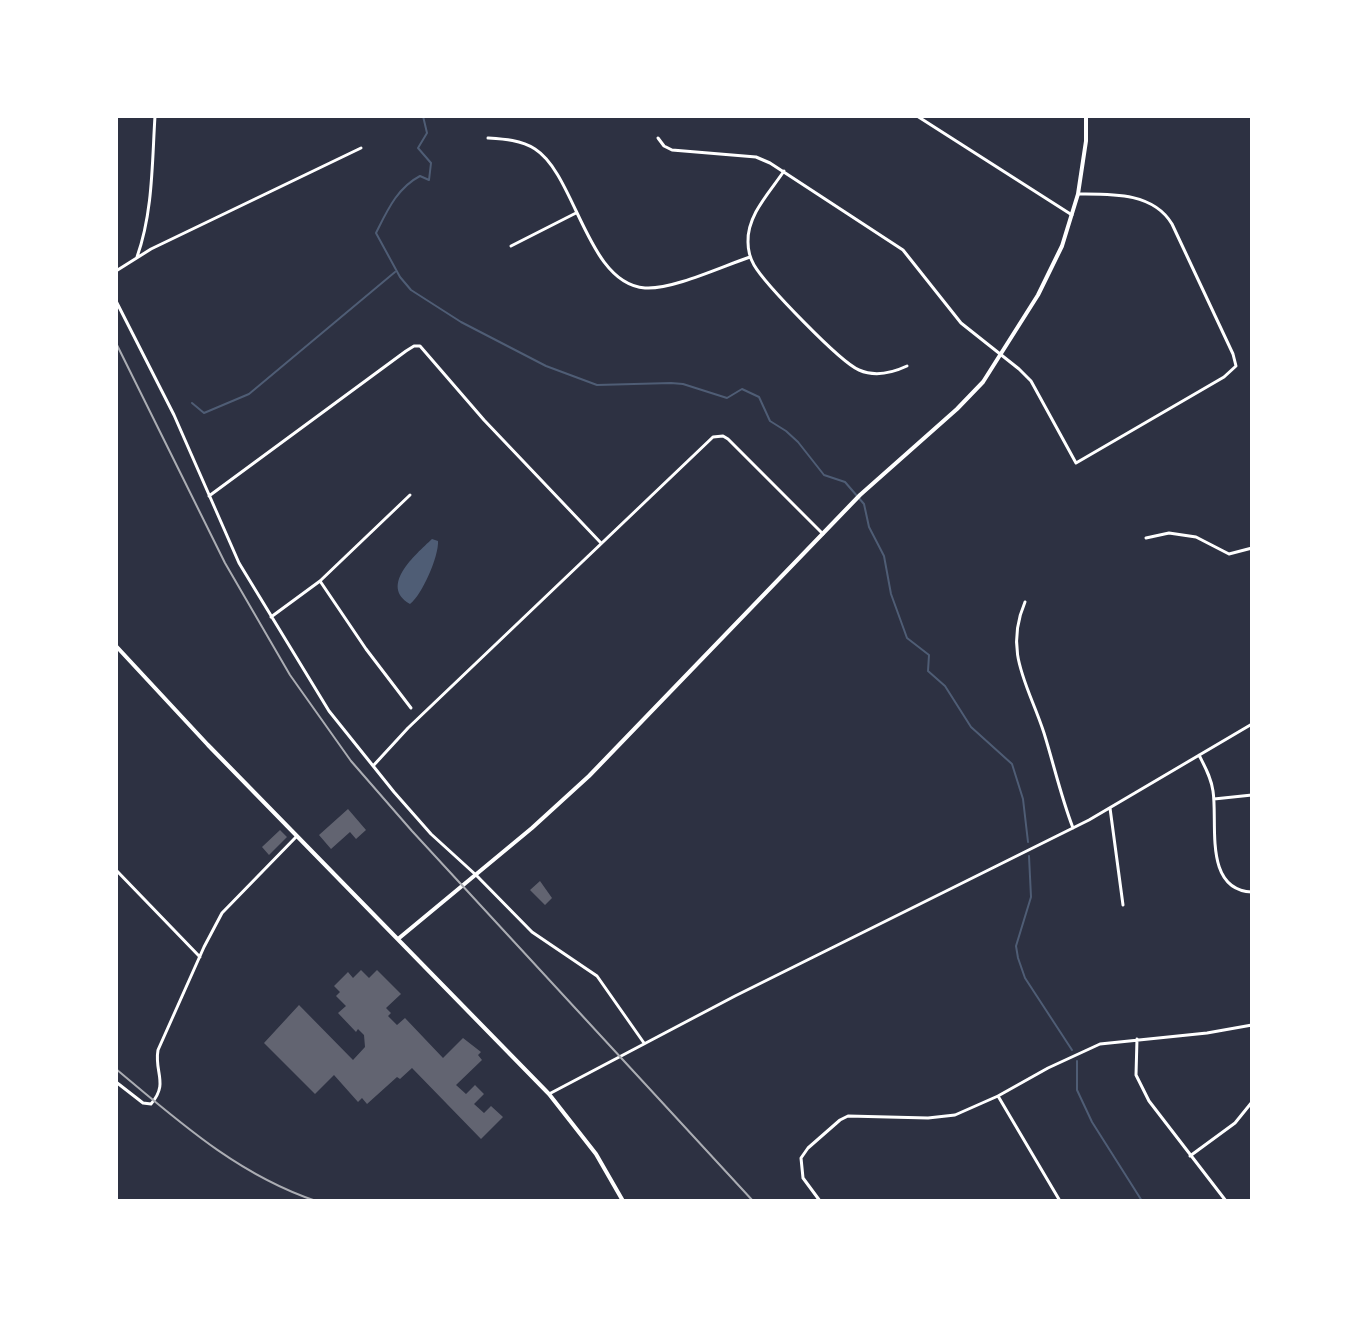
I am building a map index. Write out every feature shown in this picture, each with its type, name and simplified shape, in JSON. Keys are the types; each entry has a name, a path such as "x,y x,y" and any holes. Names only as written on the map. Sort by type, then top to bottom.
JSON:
{"street":[{"path":"137,257 145,232 155,116"},
{"path":"917,116 1072,215"},
{"path":"398,939 589,776 860,495 969,398 1002,355 1046,279 1078,194 1084,161 1086,116"},
{"path":"488,138 512,140 539,152 555,173 610,271 635,286 665,286 750,257"},
{"path":"658,138 672,150 756,157 784,171 903,250 961,323 1031,381 1076,463 1224,377 1236,366 1179,237 1164,212 1130,197 1078,194"},
{"path":"116,271 137,257 361,148"},
{"path":"784,171 751,222 747,241 750,257 776,292 848,364 876,374 907,366"},
{"path":"511,246 576,213"},
{"path":"116,301 174,415 239,563 329,711 431,834 532,932 597,976 644,1043"},
{"path":"209,496 406,351 420,346 484,420 601,543"},
{"path":"373,766 408,728 716,435 728,439 823,534"},
{"path":"271,617 320,581 410,495"},
{"path":"1146,538 1169,533 1196,537 1229,554 1252,548"},
{"path":"320,581 411,708"},
{"path":"1025,602 1017,632 1019,671 1038,716 1073,828"},
{"path":"116,646 549,1094 596,1154 623,1201"},
{"path":"549,1094 644,1043 1073,828 1252,724"},
{"path":"1199,755 1211,778 1219,869 1234,887 1252,892"},
{"path":"1214,799 1252,795"},
{"path":"1110,808 1123,905"},
{"path":"116,1082 143,1103 151,1104 154,1101 161,1087 158,1050 222,913 297,836"},
{"path":"116,870 200,957"},
{"path":"820,1201 803,1178 801,1158 808,1148 844,1117 943,1118 968,1111 1093,1046 1252,1025"},
{"path":"1137,1039 1135,1065 1140,1085 1154,1110 1226,1201"},
{"path":"998,1096 1060,1201"},
{"path":"1190,1156 1235,1123 1252,1102"}],"water":[{"path":"432,539 438,541 433,565 420,592 410,604 401,597 399,580 409,562"}],"building":[{"path":"348,809 366,830 356,839 350,832 331,849 319,835"},
{"path":"280,830 287,837 269,855 262,847"},
{"path":"540,881 552,898 545,905 530,890"},
{"path":"361,970 369,978 377,970 401,994 386,1008 391,1013 388,1016 397,1025 405,1018 443,1058 463,1038 481,1052 478,1055 482,1060 456,1085 466,1094 475,1085 484,1094 474,1104 484,1113 491,1106 503,1117 481,1139 412,1068 367,1104 362,1098 358,1102 334,1075 315,1094 264,1043 299,1005 353,1060 365,1047 364,1035 358,1029 356,1032 338,1013 346,1006 336,996 340,992 334,986 348,972 353,978"}],"waterway":[{"path":"423,116 427,133 418,148 431,163 429,180 420,176 405,187 376,233 400,277 411,290 461,322 546,366 597,385 671,383 727,398 742,389 759,397 770,421 798,442 824,475 845,482 864,504 869,527 884,556 891,594 907,638 929,655 928,671 945,686 971,727 1012,764 1023,799 1028,842"},
{"path":"192,403 204,413 249,394 395,272"},
{"path":"1029,856 1031,897 1016,946 1018,958 1025,978 1072,1050"},
{"path":"1077,1061 1077,1090 1092,1122 1142,1201"}],"railway":[{"path":"116,343 225,563 290,675 351,761 753,1201"},
{"path":"116,1069 186,1127 235,1162 316,1201"}]}
